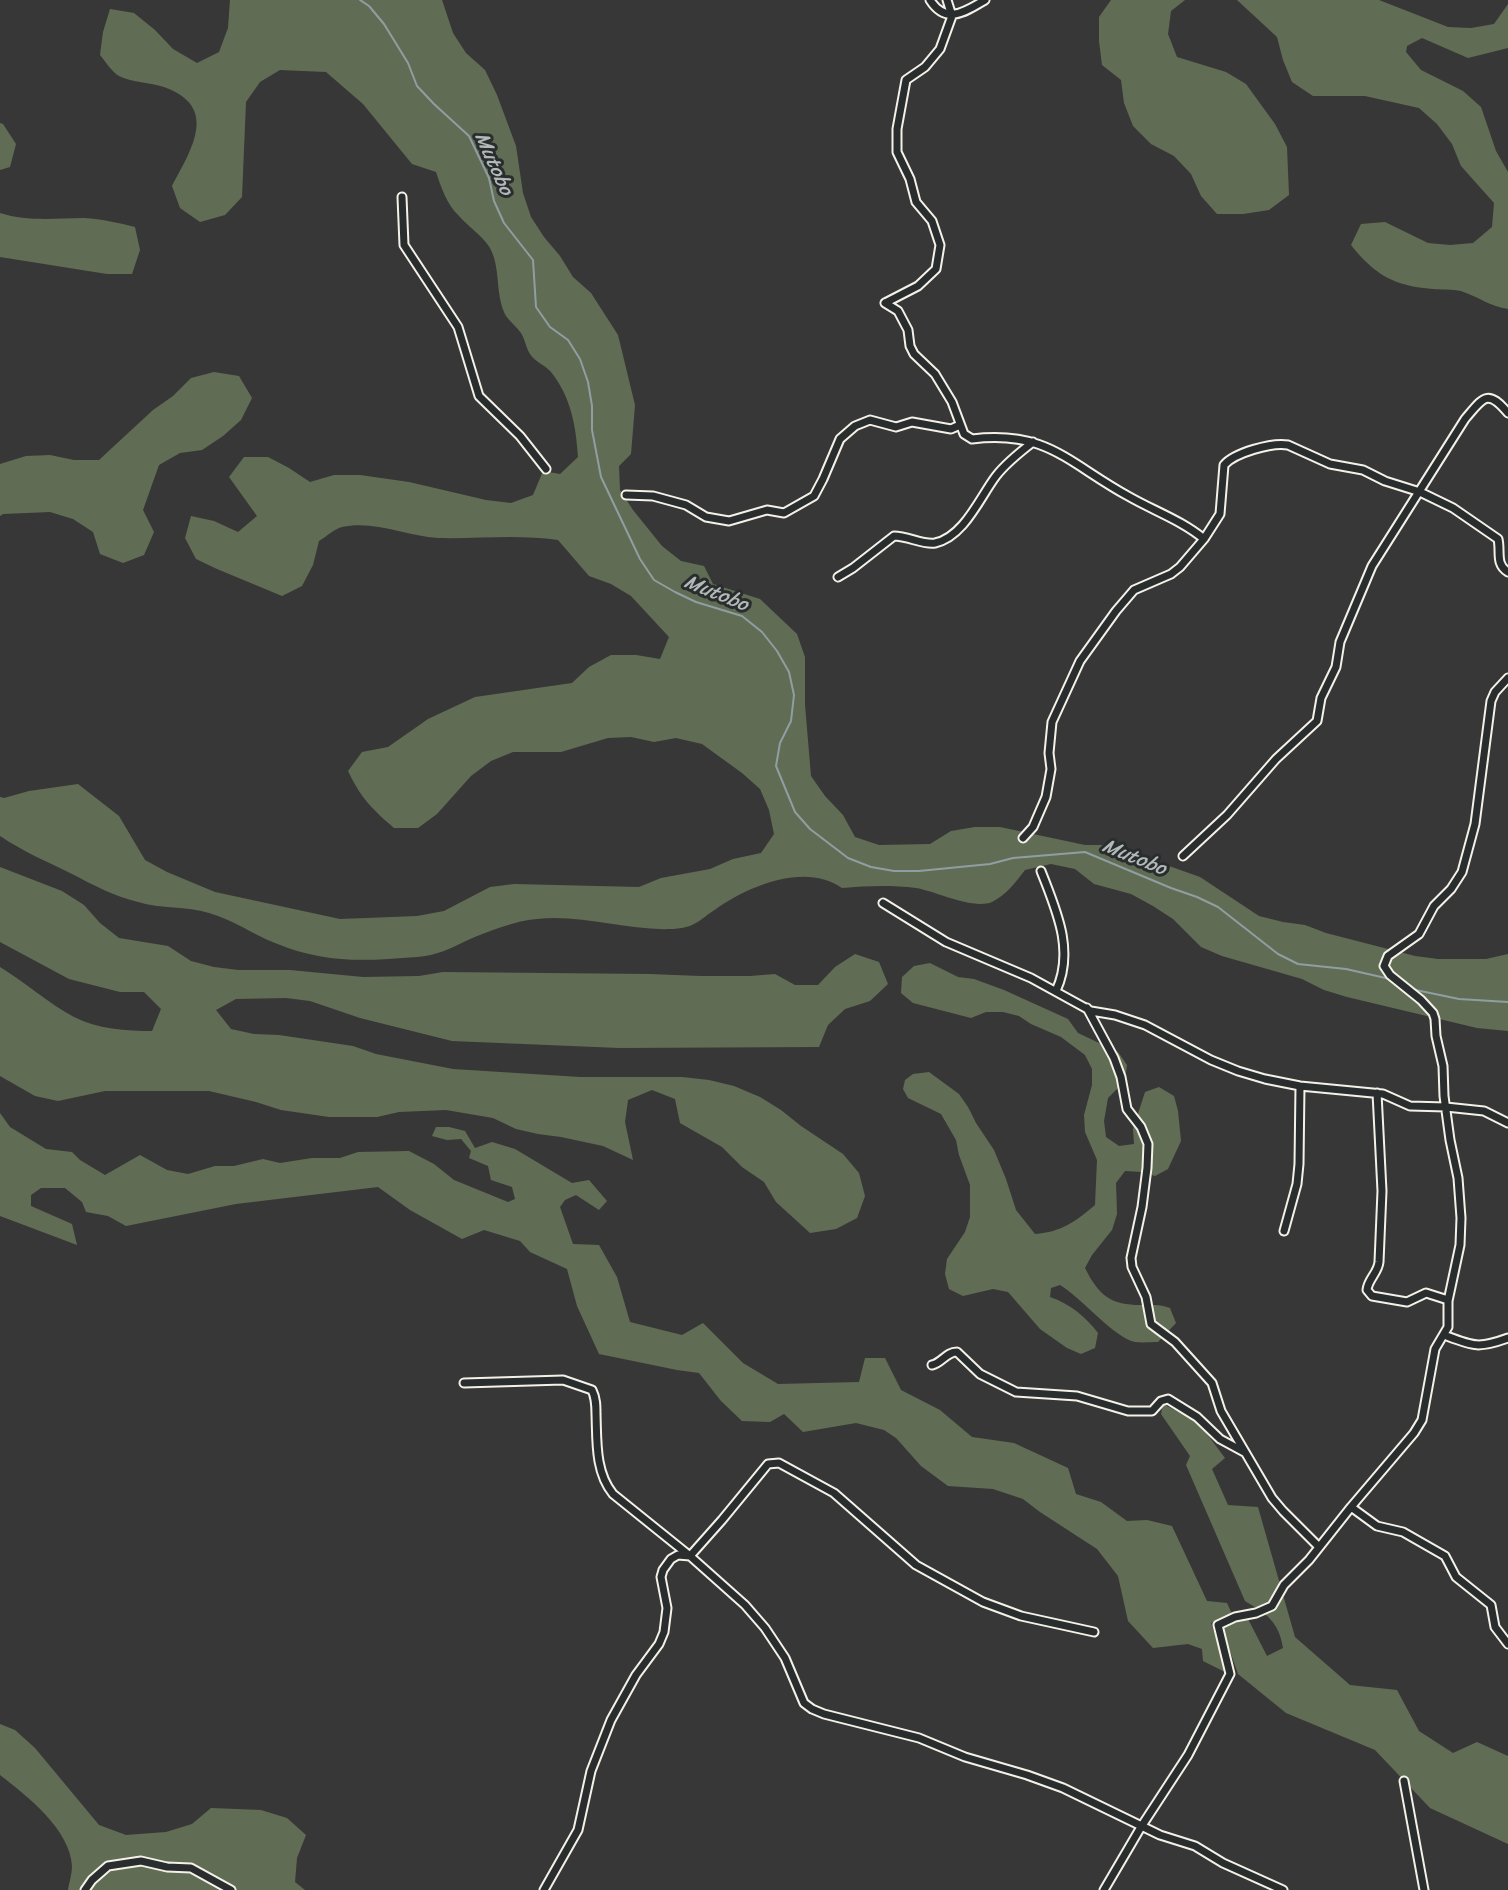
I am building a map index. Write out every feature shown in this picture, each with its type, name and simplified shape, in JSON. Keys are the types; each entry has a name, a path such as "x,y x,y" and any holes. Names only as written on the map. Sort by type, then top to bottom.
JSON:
{"street":[{"path":"930,0 934,8 952,16 966,12 985,0"},
{"path":"947,0 952,16 940,50 925,67 906,80 897,129 897,152 910,179 916,202 932,221 940,245 936,268 918,286 885,303 898,311 908,330 910,346 914,354 935,374 952,402 964,434 972,439 1009,436 1033,442 1070,459 1136,501 1190,527 1204,539"},
{"path":"402,197 404,245 458,327 479,396 520,436 546,469"},
{"path":"1183,856 1227,815 1276,759 1317,721 1321,698 1336,667 1340,642 1372,566 1458,429 1483,399 1494,399 1508,413"},
{"path":"626,495 653,496 686,505 706,517 729,521 766,510 784,513 814,496 840,439 855,426 870,420 896,427 912,422 951,429 960,425"},
{"path":"838,577 894,536 910,537 931,543 944,539 974,512 997,475 1033,442"},
{"path":"1023,838 1033,827 1046,797 1051,769 1049,753 1052,722 1080,661 1116,610 1134,590 1171,574 1204,539 1220,514 1224,465 1232,459 1272,444 1288,445 1330,464 1363,470 1385,481 1420,492 1453,508 1498,539 1499,561 1501,567 1508,572"},
{"path":"1104,1890 1141,1827 1188,1755 1230,1674 1218,1625 1235,1617 1256,1613 1272,1606 1284,1585 1310,1560 1420,1425 1431,1376 1434,1349 1448,1327 1448,1300 1459,1256 1461,1218 1458,1178 1450,1140 1443,1066 1433,1013 1412,991 1390,975 1384,966 1389,956 1419,934 1434,906 1451,889 1462,872 1475,824 1491,701 1495,692 1508,678"},
{"path":"1041,871 1062,931 1064,972 1056,991"},
{"path":"883,903 946,942 1056,991 1087,1008 1145,1025 1211,1060 1238,1071 1300,1086 1377,1093 1390,1096 1410,1106 1484,1111 1508,1123"},
{"path":"1087,1008 1114,1058 1121,1077 1127,1109 1141,1127 1148,1144 1142,1207 1131,1258 1132,1267 1146,1297 1151,1324 1175,1342 1212,1383 1221,1411 1272,1498 1319,1547"},
{"path":"1284,1231 1297,1184 1300,1086"},
{"path":"1377,1093 1382,1191 1379,1262 1377,1272 1367,1285 1367,1290 1372,1296 1400,1302 1411,1302 1426,1293 1448,1300"},
{"path":"1444,1335 1479,1346 1486,1346 1508,1338"},
{"path":"932,1365 939,1363 948,1354 957,1352 980,1374 1016,1392 1077,1396 1128,1412 1152,1411 1167,1398 1197,1417 1220,1439 1246,1454"},
{"path":"464,1383 556,1380 572,1382 592,1390 595,1399 602,1478 607,1486 618,1498 690,1556 745,1605 765,1628 784,1658 804,1702 812,1709 919,1738 965,1757 1028,1775 1063,1788 1141,1827 1172,1840 1195,1846 1223,1863 1283,1890"},
{"path":"690,1556 768,1464 779,1463 834,1493 916,1565 983,1602 1021,1616 1095,1632"},
{"path":"1351,1507 1377,1526 1403,1532 1445,1556 1456,1577 1491,1605 1495,1627 1508,1644"},
{"path":"544,1890 578,1830 591,1771 611,1720 636,1675 659,1644 664,1632 667,1608 661,1577 663,1570 671,1559 678,1555 690,1556"},
{"path":"1404,1781 1424,1890"},
{"path":"85,1890 92,1880 108,1866 141,1861 167,1867 191,1868 231,1890"}],"green space":[{"path":"230,0 442,0 453,33 466,53 485,70 497,95 516,146 523,193 531,217 573,277 591,293 618,335 635,405 631,454 619,466 620,490 662,546 681,561 704,566 713,584 760,599 797,634 805,657 805,705 811,776 825,796 843,815 855,837 879,845 930,844 951,831 975,827 1000,827 1085,845 1110,845 1200,877 1259,916 1305,925 1326,933 1415,956 1438,959 1486,959 1508,954 1508,1031 1477,1028 1347,997 1324,990 1302,979 1222,956 1201,947 1173,919 1131,894 1094,884 1075,869 1051,864 1025,870 1002,896 984,904 964,902 916,888 879,886 842,888 828,880 795,877 760,885 744,892 686,927 655,929 571,919 537,919 502,927 431,955 362,960 311,955 258,936 227,919 209,913 156,906 121,897 35,856 0,836 0,797 78,784 119,816 145,860 167,872 215,892 340,919 417,916 444,911 490,887 514,884 639,887 661,878 710,869 733,859 761,853 774,834 769,810 760,789 702,744 676,738 654,742 631,737 608,738 561,752 513,752 491,761 471,776 437,814 418,828 394,828 362,796 348,771 362,752 388,747 428,719 475,697 572,683 589,667 611,655 636,655 660,659 669,637 631,596 611,584 589,576 558,540 513,537 438,538 366,525 342,527 319,541 313,565 302,586 282,596 196,559 185,538 191,516 214,521 238,532 257,516 229,477 244,457 268,457 310,482 334,475 360,475 409,482 486,500 511,503 533,495 543,471 560,474 578,457 574,423 568,402 551,372 532,357 521,333 506,316 500,298 495,261 488,245 451,207 436,172 412,164 363,104 326,72 280,70 260,82 246,102 242,197 225,215 200,222 180,208 172,186 193,144 196,118 192,106 181,96 164,87 130,80 116,74 100,55 103,32 110,9 134,13 173,49 197,63 219,52 228,28"},
{"path":"1111,0 1185,0 1171,11 1168,34 1177,57 1226,72 1246,84 1275,124 1287,147 1289,195 1269,210 1243,214 1217,214 1201,196 1191,174 1174,156 1151,144 1133,126 1124,103 1121,80 1102,65 1099,17"},
{"path":"1237,0 1379,0 1448,27 1471,28 1494,24 1508,4 1508,48 1468,58 1422,38 1407,46 1406,52 1421,70 1463,91 1481,107 1496,151 1508,172 1508,309 1461,291 1396,282 1368,264 1351,245 1361,224 1385,222 1428,243 1450,245 1473,243 1492,227 1494,203 1461,166 1452,144 1437,124 1419,108 1365,96 1313,96 1292,82 1277,37"},
{"path":"0,123 16,144 10,167 0,170"},
{"path":"0,213 32,219 84,218 135,227 140,250 132,274 107,274 0,257"},
{"path":"214,372 239,376 252,398 241,420 223,436 202,450 180,453 159,465 143,510 154,532 144,555 123,563 100,554 93,532 73,519 50,512 0,516 0,464 26,456 50,455 74,460 99,460 191,378"},
{"path":"0,867 62,891 84,905 100,923 119,938 168,946 191,961 238,970 290,970 363,977 419,976 443,972 700,976 775,974 795,985 818,985 835,967 855,954 879,962 888,984 870,1001 845,1009 828,1025 819,1047 619,1048 452,1041 360,1018 310,1001 286,998 236,999 216,1010 231,1029 353,1046 376,1054 453,1069 580,1077 682,1077 734,1086 760,1097 781,1110 843,1154 859,1173 865,1196 857,1218 836,1229 810,1233 776,1202 764,1182 742,1167 722,1147 680,1123 675,1099 652,1090 628,1100 625,1122 633,1160 603,1146 516,1129 493,1118 446,1110 399,1112 377,1117 329,1117 281,1110 209,1091 105,1091 58,1101 35,1096 0,1076 0,967 74,1017 102,1027 152,1031 161,1009 144,992 120,992 69,979 0,942"},
{"path":"930,963 958,977 974,979 1004,990 1068,1019 1078,1033 1118,1052 1127,1065 1125,1081 1108,1098 1104,1121 1106,1137 1119,1146 1134,1144 1133,1129 1145,1092 1159,1087 1174,1096 1181,1141 1168,1169 1155,1176 1142,1172 1125,1171 1116,1183 1117,1214 1112,1230 1092,1255 1085,1268 1095,1286 1114,1301 1131,1305 1159,1305 1170,1308 1176,1323 1158,1342 1135,1342 1126,1339 1060,1285 1051,1288 1050,1297 1077,1311 1098,1333 1095,1348 1081,1354 1067,1348 1040,1329 1008,1292 993,1289 963,1296 949,1289 945,1274 947,1259 965,1232 970,1217 970,1185 956,1140 941,1114 908,1098 903,1089 905,1080 913,1074 929,1072 959,1094 994,1150 1016,1210 1035,1234 1053,1231 1068,1225 1095,1205 1097,1160 1085,1132 1084,1115 1092,1085 1092,1069 1085,1055 1061,1037 1019,1016 1003,1012 986,1012 971,1018 913,1003 901,993 902,977 914,966"},
{"path":"0,1113 10,1127 46,1149 72,1152 80,1160 105,1175 140,1155 167,1170 188,1174 215,1166 234,1166 263,1159 280,1163 312,1158 340,1158 358,1152 409,1151 434,1164 454,1180 508,1202 515,1199 512,1187 491,1180 488,1166 469,1158 471,1151 461,1139 447,1140 432,1136 436,1127 449,1127 465,1131 475,1148 492,1142 515,1149 572,1183 589,1180 607,1201 599,1210 576,1195 565,1200 560,1207 573,1244 599,1245 617,1277 630,1322 682,1335 703,1323 743,1363 778,1384 859,1382 865,1358 885,1358 901,1390 940,1410 972,1437 1014,1443 1068,1468 1076,1494 1101,1502 1127,1521 1147,1520 1172,1526 1207,1601 1227,1603 1232,1614 1211,1623 1227,1670 1223,1671 1203,1661 1202,1649 1188,1644 1153,1648 1128,1621 1118,1576 1097,1549 1023,1499 993,1489 948,1486 921,1466 896,1438 884,1430 856,1423 803,1432 784,1414 770,1422 742,1421 721,1401 699,1373 599,1354 577,1306 567,1269 530,1252 520,1241 484,1230 462,1239 410,1210 378,1187 236,1204 126,1226 108,1216 86,1212 82,1202 65,1188 41,1188 31,1195 31,1206 72,1224 77,1245 0,1216"},
{"path":"1163,1404 1198,1422 1225,1458 1212,1469 1228,1505 1258,1507 1295,1637 1350,1685 1397,1690 1419,1731 1453,1753 1477,1742 1508,1756 1508,1844 1430,1808 1375,1750 1286,1713 1238,1674 1221,1625 1248,1619 1267,1656 1283,1648 1281,1639 1271,1620 1245,1601 1186,1465 1190,1456 1161,1414"},
{"path":"0,1724 15,1730 35,1748 99,1825 126,1835 166,1832 192,1824 211,1808 261,1810 287,1818 306,1835 297,1858 295,1882 305,1890 68,1890 72,1866 64,1839 34,1803 0,1775"}],"waterway":[{"name":"Mutobo","path":"360,0 369,6 384,24 408,63 417,86 469,136 489,178 494,201 504,223 533,260 536,307 550,327 568,340 580,359 588,382 592,406 592,430 601,477 640,559 654,580 675,592 696,602 742,616 762,632 777,651 789,672 794,695 791,721 780,743 776,766 795,812 810,829 848,858 871,867 894,871 919,871 990,864 1013,858 1085,852 1218,907 1278,954 1298,964 1346,969 1390,979"},
{"name":"Mutobo","path":"1411,989 1459,999 1508,1002"}]}
